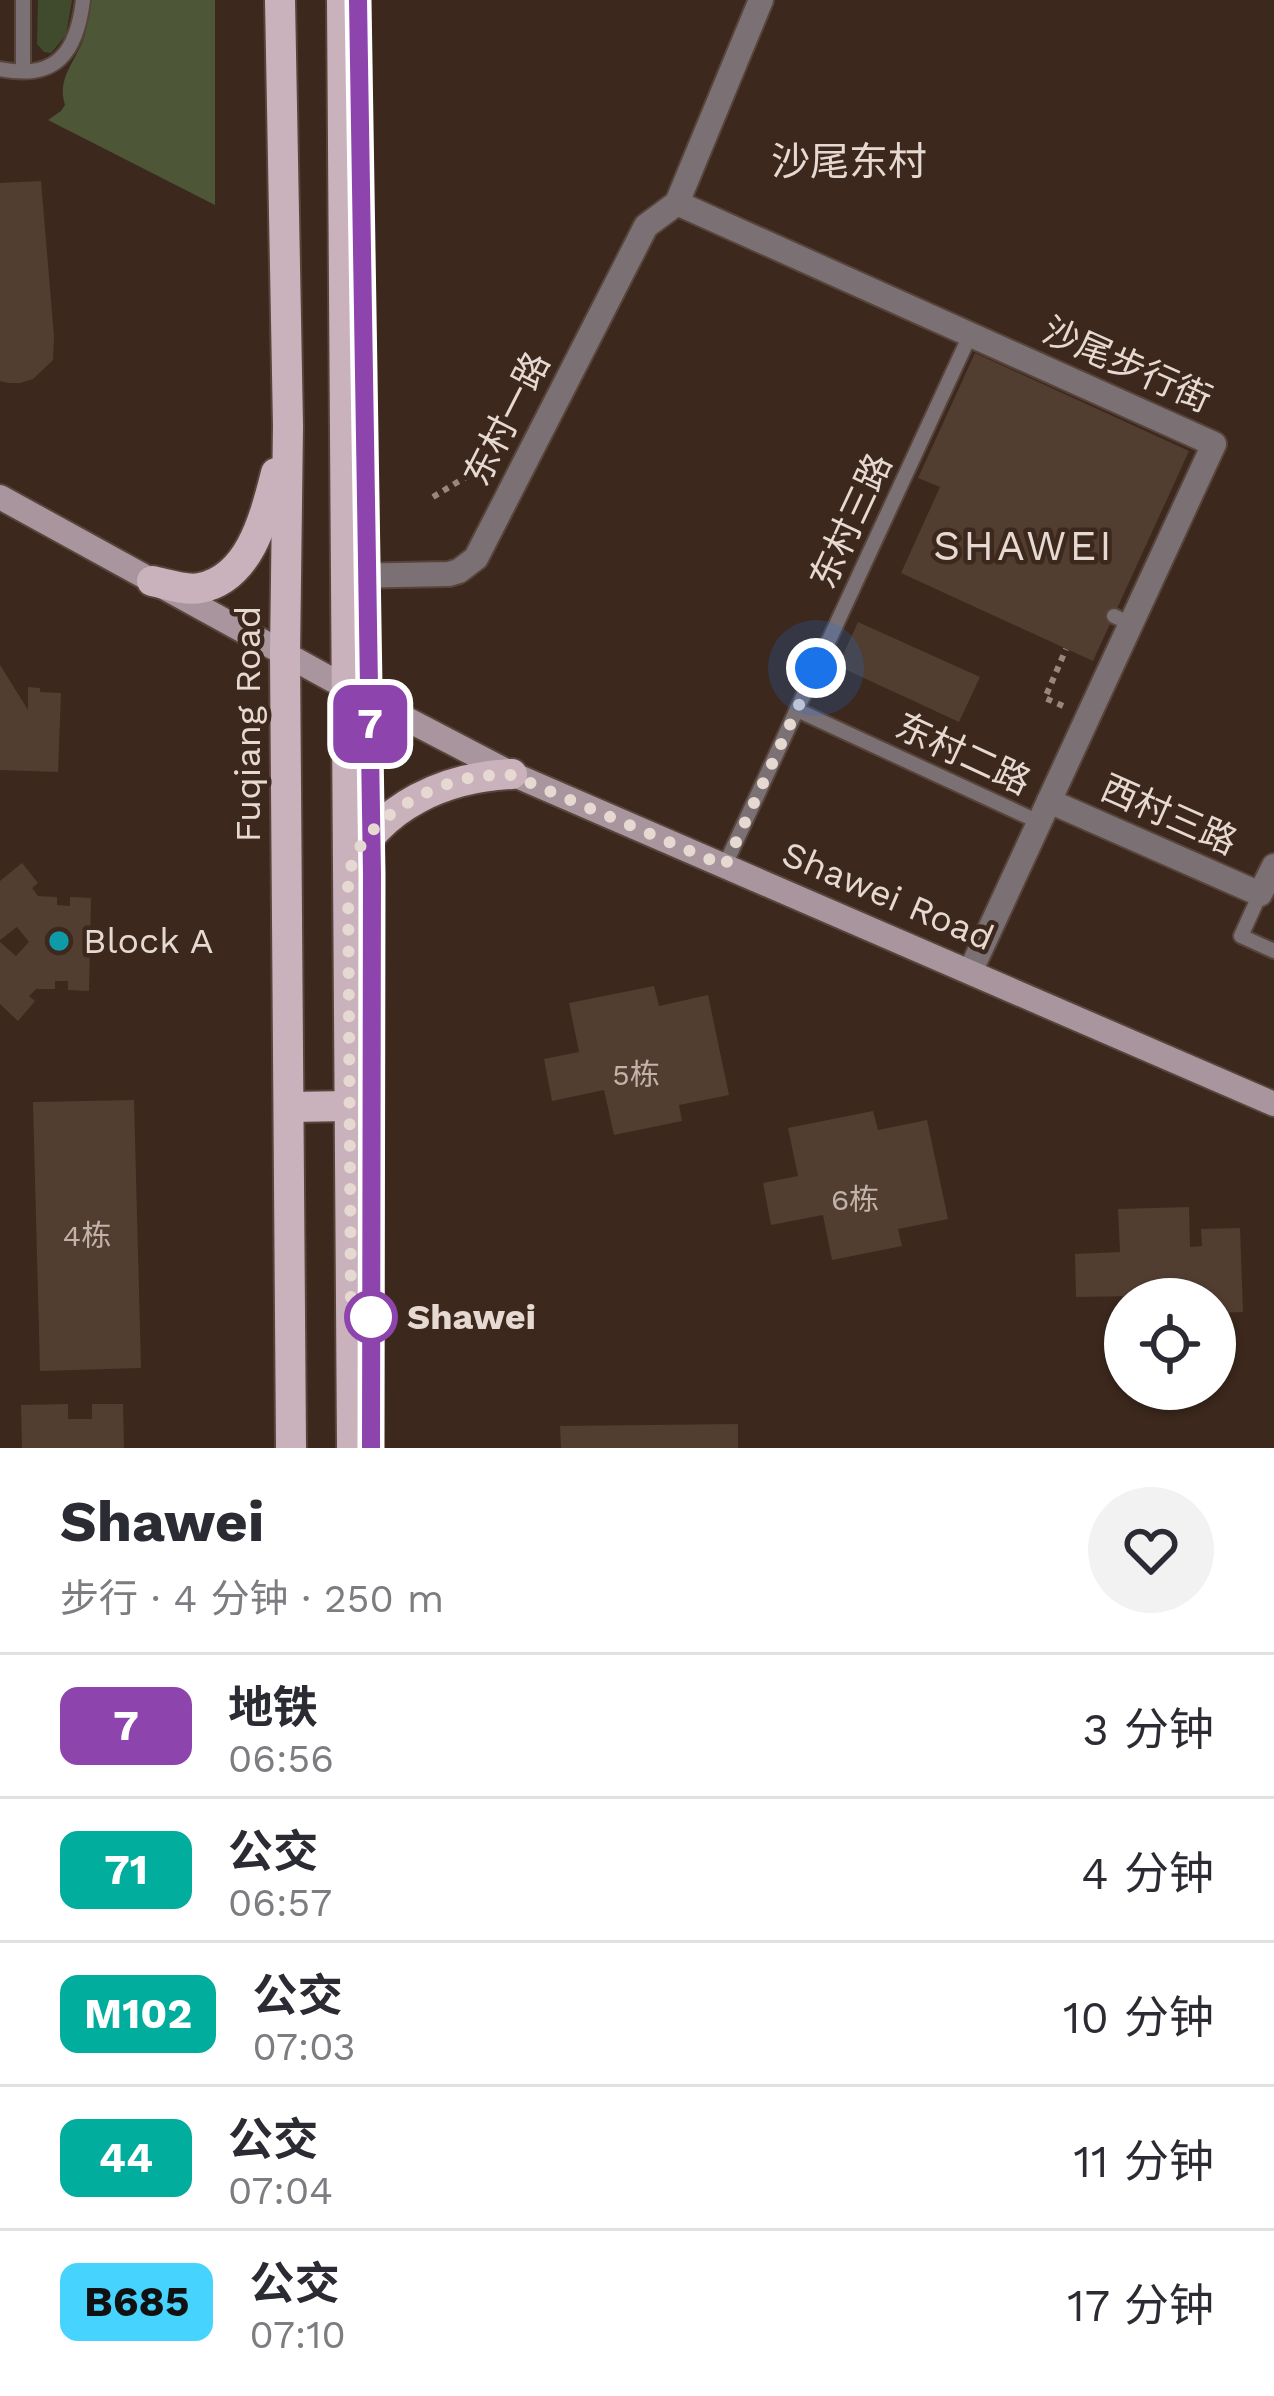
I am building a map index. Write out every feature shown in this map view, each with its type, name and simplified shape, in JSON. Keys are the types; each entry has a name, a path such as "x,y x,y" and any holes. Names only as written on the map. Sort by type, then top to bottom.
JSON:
{"main road":[{"name":"Fuqiang Road","path":"280,0 288,426 285,655 291,1448"},
{"path":"342,0 352,1448"},
{"path":"152,581 189,589 218,581 232,571 251,548 265,517 288,426"},
{"path":"348,874 362,844 413,801 478,776 512,775"},
{"path":"289,1107 349,1106"}],"street":[{"path":"677,203 761,0"},
{"name":"东村一路","path":"346,576 449,574 476,558 646,226 677,203"},
{"name":"沙尾步行街","path":"677,203 1214,444 1122,620 1044,812 970,970"},
{"name":"Shawei Road","path":"0,497 512,775 1274,1104"},
{"name":"西村三路","path":"1044,812 1260,894"},
{"path":"1260,894 1274,866"}],"lane":[{"path":"22,0 23,71"},
{"path":"0,69 49,66 67,52 80,27 83,0"},
{"name":"东村三路","path":"725,866 970,334"},
{"name":"东村二路","path":"796,710 1044,812"},
{"path":"1260,894 1241,936 1274,951"}],"path":[{"path":"433,497 500,452"},
{"path":"1045,698 1066,649"}],"green space":[{"path":"38,0 72,0 66,35 51,53 37,44"},
{"path":"88,0 215,0 215,205 48,120 65,105 65,79 85,35"}],"building":[{"path":"41,181 53,360 33,379 8,383 0,381 0,183"},
{"path":"975,353 1189,451 1093,661 901,573 940,487 918,478"},
{"path":"858,622 980,677 959,722 838,666"},
{"path":"0,665 28,710 28,687 61,693 58,772 0,770"},
{"name":"Block A","path":"22,863 38,883 32,888 38,896 57,897 57,905 70,906 70,897 91,898 89,991 68,990 68,981 55,981 55,989 36,989 29,996 35,1001 18,1021 0,1004 0,942 16,956 29,942 17,927 0,940 0,881"},
{"path":"654,986 659,1006 708,995 729,1095 679,1105 682,1121 614,1135 604,1090 552,1101 544,1059 579,1052 569,1003"},
{"path":"134,1100 141,1368 40,1371 33,1102"},
{"path":"873,1111 878,1130 927,1120 948,1219 898,1229 902,1246 832,1260 823,1215 771,1225 763,1183 798,1176 788,1128"},
{"path":"1189,1207 1190,1247 1202,1246 1201,1229 1240,1228 1243,1312 1236,1312 1236,1278 1104,1278 1104,1297 1076,1297 1075,1254 1120,1252 1118,1209"},
{"path":"68,1404 68,1419 92,1419 92,1404 123,1404 124,1448 22,1448 21,1405"},
{"path":"738,1424 738,1448 561,1448 560,1426"}],"metro line":[{"name":"7","path":"358,0 372,874 371,1448"}],"place":[{"name":"Block A","path":"59,941"},
{"name":"Shawei","path":"371,1317"}],"district":[{"name":"沙尾东村","path":"849,161"},
{"name":"SHAWEI","path":"1024,545"}],"route":[{"path":"371,1317 351,1320 348,874 362,844 384,821 439,788 478,776 512,775 725,866 816,668"}]}
